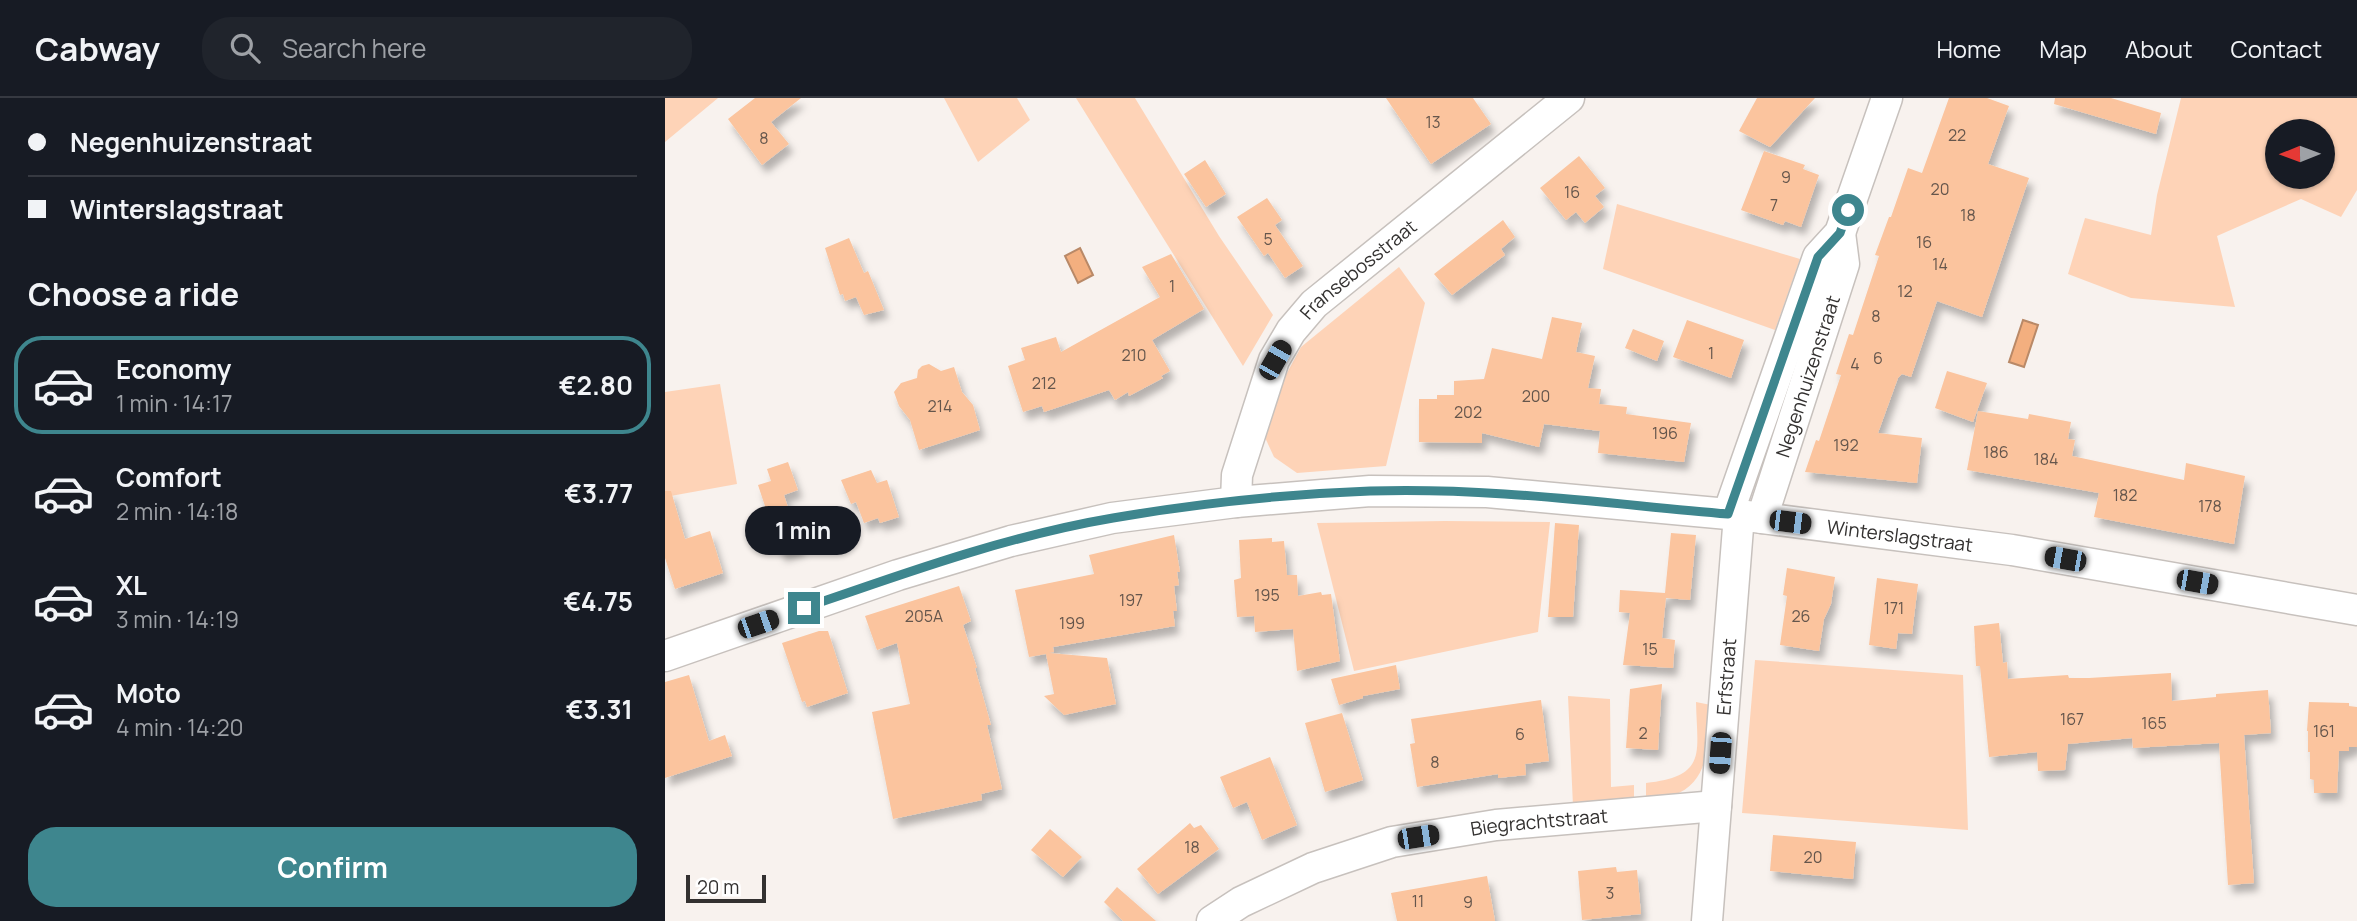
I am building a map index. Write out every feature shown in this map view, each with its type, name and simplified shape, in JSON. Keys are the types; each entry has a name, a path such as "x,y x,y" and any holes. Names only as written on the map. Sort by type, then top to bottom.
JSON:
{"street":[{"name":"Fransebosstraat","path":"1236,502 1237,474 1275,360 1291,331 1314,304 1569,98"},
{"name":"Negenhuizenstraat","path":"1743,516 1843,264 1840,233 1887,98"},
{"name":"Winterslagstraat","path":"665,656 898,575 1011,541 1112,518 1236,502 1370,491 1487,492 1743,516 2012,550 2357,610"},
{"name":"Erfstraat","path":"1707,921 1743,516"},
{"name":"Biegrachtstraat","path":"1212,921 1241,902 1313,868 1392,842 1496,825 1716,806"}],"shaded area":[{"path":"665,98 718,98 665,142"},
{"path":"944,98 1017,98 1030,120 978,162"},
{"path":"1076,98 1135,98 1219,236 1273,315 1243,366"},
{"path":"2181,98 2357,98 2357,190 2341,217 2301,199 2217,236 2235,307 2131,298 2068,274 2085,218 2151,235 2157,195"},
{"path":"1617,204 1800,259 1775,330 1603,269"},
{"path":"1080,248 1093,275 1078,283 1065,256"},
{"path":"1399,267 1425,303 1386,466 1297,473 1274,457 1263,433 1273,399 1301,347"},
{"path":"2023,320 2038,325 2024,367 2009,362"},
{"path":"720,384 737,484 665,497 665,392"},
{"path":"1550,522 1538,632 1354,671 1317,523"},
{"path":"1755,660 1963,675 1968,830 1742,813"},
{"path":"1568,696 1610,699 1611,787 1634,785 1634,799 1573,806"},
{"path":"1696,702 1711,705 1706,758 1701,770 1686,789 1670,796 1646,796 1646,783 1680,775 1695,759"}],"building":[{"path":"755,98 801,98 771,122 789,144 762,165 728,119"},
{"path":"1386,98 1473,98 1491,124 1431,164"},
{"path":"1757,98 1815,98 1770,147 1739,131"},
{"path":"1949,98 1987,98 2009,106 1988,164 2029,178 1982,317 1937,301 1911,377 1902,374 1898,378 1878,433 1922,438 1917,483 1805,472 1816,440 1819,441 1841,375 1836,374 1849,334 1853,335 1879,256 1875,255 1889,217 1908,168 1922,173"},
{"path":"2055,98 2111,98 2161,113 2156,134 2054,104"},
{"path":"1764,151 1805,165 1803,169 1819,175 1801,227 1785,221 1783,225 1741,210"},
{"path":"1579,156 1605,188 1595,196 1604,207 1585,223 1576,212 1566,220 1540,188"},
{"path":"1205,160 1226,194 1206,207 1184,174"},
{"path":"1267,198 1282,220 1275,225 1303,266 1285,278 1268,253 1264,256 1237,217"},
{"path":"1503,220 1515,237 1501,249 1505,255 1452,295 1434,274"},
{"path":"849,238 864,273 868,271 884,310 864,315 856,297 845,301 843,294 840,295 825,248"},
{"path":"1171,254 1204,309 1152,340 1170,371 1161,376 1163,378 1129,396 1128,392 1115,400 1109,390 1044,412 1042,406 1023,412 1008,366 1025,360 1021,348 1056,337 1061,352 1160,297 1142,267"},
{"path":"1552,317 1582,323 1576,352 1595,356 1588,388 1601,389 1599,404 1627,407 1626,414 1691,423 1684,462 1598,453 1600,431 1544,424 1539,447 1482,433 1482,443 1419,442 1419,399 1454,395 1454,381 1484,379 1492,348 1542,359"},
{"path":"1687,320 1744,340 1731,378 1673,357"},
{"path":"1633,329 1664,341 1657,361 1625,348"},
{"path":"929,364 941,371 954,367 962,392 973,405 980,430 919,450 910,420 899,406 894,392 901,383 917,378 918,370"},
{"path":"1947,371 1987,383 1973,422 1935,408"},
{"path":"1978,411 2028,419 2029,414 2071,422 2068,439 2075,440 2072,456 2184,480 2186,463 2245,476 2234,544 2094,517 2099,493 1967,470"},
{"path":"788,462 798,490 784,495 801,548 781,554 758,485 771,481 767,469"},
{"path":"871,470 877,483 887,480 899,517 880,523 878,518 864,523 856,502 851,504 841,480"},
{"path":"665,491 671,491 685,539 710,531 723,573 675,589 665,558"},
{"path":"1555,523 1579,525 1573,617 1548,617"},
{"path":"1671,533 1696,535 1690,600 1666,598 1662,638 1675,640 1673,668 1623,665 1630,613 1619,612 1620,590 1665,593"},
{"path":"1174,535 1180,572 1177,572 1179,585 1174,586 1177,611 1173,611 1175,626 1053,647 1054,652 1049,653 1107,658 1116,704 1064,715 1044,696 1054,694 1046,654 1029,657 1015,590 1094,574 1089,555"},
{"path":"1272,538 1272,542 1284,541 1287,575 1297,575 1298,596 1321,592 1322,595 1331,594 1340,661 1297,671 1293,629 1255,632 1254,616 1237,617 1234,580 1241,578 1239,540"},
{"path":"1787,568 1835,577 1819,651 1780,645 1787,596 1783,595"},
{"path":"1877,578 1918,584 1912,634 1898,633 1896,649 1869,645"},
{"path":"959,586 971,621 963,625 991,725 987,725 1002,789 981,794 982,800 893,819 872,712 910,704 897,643 877,650 865,616"},
{"path":"1999,623 2003,663 2007,662 2008,679 2171,673 2172,701 2268,690 2271,733 2244,735 2254,883 2228,885 2219,743 2133,748 2132,738 2068,744 2065,770 2038,771 2037,752 1989,757 1980,666 1976,666 1974,626"},
{"path":"819,631 828,631 848,693 807,707 805,701 802,702 782,643"},
{"path":"1396,665 1400,689 1363,696 1339,705 1331,679"},
{"path":"689,675 709,741 725,735 732,756 665,778 665,682"},
{"path":"1662,684 1658,750 1626,748 1630,689"},
{"path":"1541,700 1549,761 1525,764 1526,775 1498,778 1498,774 1417,787 1410,744 1415,743 1411,719"},
{"path":"2309,702 2349,703 2349,706 2357,707 2357,747 2349,747 2349,751 2339,751 2337,793 2314,793 2308,752"},
{"path":"1342,713 1363,780 1325,792 1305,723"},
{"path":"1270,757 1297,825 1262,840 1247,802 1233,808 1220,777"},
{"path":"1190,823 1194,828 1201,825 1219,849 1158,894 1137,869"},
{"path":"1050,829 1082,857 1063,877 1031,850"},
{"path":"1773,835 1856,842 1853,879 1770,871"},
{"path":"1616,867 1617,872 1637,870 1641,914 1582,920 1578,871"},
{"path":"1487,876 1495,921 1397,921 1391,893"},
{"path":"1117,887 1156,921 1123,921 1104,902"}],"route":[{"path":"804,608 898,575 1011,541 1112,518 1236,502 1370,491 1487,492 1728,514 1818,257 1840,233 1848,210"}]}
